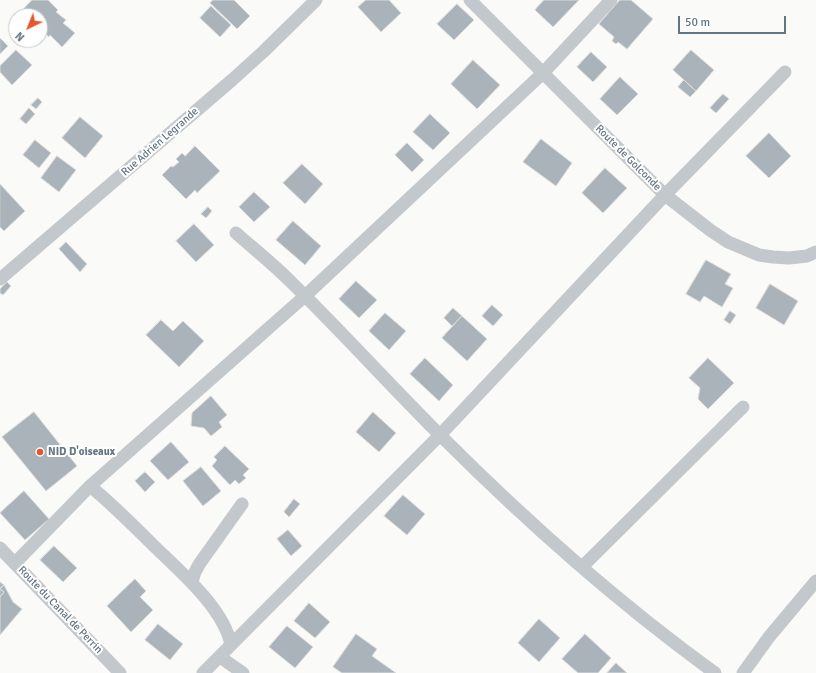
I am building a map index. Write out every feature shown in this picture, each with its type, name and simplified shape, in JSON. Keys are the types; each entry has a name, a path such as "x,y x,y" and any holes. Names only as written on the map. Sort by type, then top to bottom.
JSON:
{"street":[{"name":"Rue Adrien Legrande","path":"0,279 232,80 316,0"},
{"name":"Route de Golconde","path":"470,0 665,195 710,230 728,242 743,249 773,258 789,258 816,252"},
{"path":"15,563 90,486 305,296 543,74 611,0"},
{"path":"203,673 440,435 665,195 785,72"},
{"path":"236,233 289,280 440,435 492,486 615,596 655,629 715,673"},
{"path":"582,567 743,407"},
{"path":"90,486 128,519 192,582 224,623 231,645"},
{"path":"192,582 200,563 242,504"},
{"name":"Route du Canal de Perrin","path":"0,548 120,673"},
{"path":"743,673 769,637 816,581"},
{"path":"220,657 243,673"}],"building":[{"path":"32,0 48,0 58,10 56,12 66,20 63,23 75,33 62,47 50,35 49,37 48,36 48,8 25,8"},
{"path":"213,0 234,0 250,16 237,29 210,3"},
{"path":"366,0 389,0 401,13 381,32 358,7"},
{"path":"544,0 579,0 553,27 535,10"},
{"path":"620,0 631,0 653,19 627,49 618,42 616,44 612,41 614,37 599,24"},
{"path":"457,4 474,20 454,40 437,24"},
{"path":"211,6 231,25 220,37 200,18"},
{"path":"0,38 8,46 0,54"},
{"path":"16,50 32,65 12,85 0,72 0,66"},
{"path":"691,50 714,70 696,91 673,70"},
{"path":"591,52 607,67 593,82 577,67"},
{"path":"473,60 500,85 477,109 451,84"},
{"path":"620,77 638,94 617,115 600,99"},
{"path":"684,80 696,91 690,97 678,87"},
{"path":"723,94 729,99 716,113 710,108"},
{"path":"38,98 42,102 36,109 31,105"},
{"path":"29,108 35,114 26,124 20,119"},
{"path":"430,114 450,133 433,150 413,132"},
{"path":"80,117 103,136 85,158 62,138"},
{"path":"769,133 791,156 769,178 746,156"},
{"path":"541,139 572,163 556,186 523,162"},
{"path":"35,140 51,153 39,168 23,155"},
{"path":"407,143 424,160 412,172 395,155"},
{"path":"195,146 220,171 197,193 195,190 186,199 162,175 171,166 173,167 179,162 176,159 182,153 185,156"},
{"path":"57,156 76,170 59,192 41,178"},
{"path":"302,164 323,184 305,204 283,183"},
{"path":"605,168 627,188 603,213 582,193"},
{"path":"0,184 25,211 4,231 0,227"},
{"path":"254,192 270,207 254,222 239,207"},
{"path":"208,207 212,211 206,218 201,214"},
{"path":"293,221 321,246 305,265 276,240"},
{"path":"194,224 214,245 196,262 176,241"},
{"path":"66,242 87,264 80,272 59,249"},
{"path":"706,260 731,274 725,284 733,288 722,307 704,296 700,302 686,294"},
{"path":"356,281 377,300 359,318 339,299"},
{"path":"7,282 11,286 3,295 0,293 0,289"},
{"path":"770,284 798,301 784,325 756,308"},
{"path":"492,305 503,315 493,326 482,316"},
{"path":"453,308 462,316 452,326 444,318"},
{"path":"730,311 736,315 730,324 724,320"},
{"path":"385,313 406,331 389,350 369,331"},
{"path":"462,316 487,339 467,361 442,338"},
{"path":"161,320 173,331 183,321 204,341 179,367 146,335"},
{"path":"425,358 453,385 439,401 410,374"},
{"path":"708,358 734,383 708,409 698,399 700,388 689,378"},
{"path":"211,396 227,415 219,422 222,427 211,436 204,428 191,426 192,413"},
{"name":"NID D'oiseaux","path":"34,412 77,466 46,491 2,437"},
{"path":"373,412 396,433 379,452 356,432"},
{"path":"171,442 189,462 168,480 150,461"},
{"path":"225,446 249,469 243,475 246,478 239,484 235,480 230,485 212,466 217,460 214,457"},
{"path":"201,467 221,491 203,506 183,481"},
{"path":"145,472 155,482 145,492 135,481"},
{"path":"24,491 49,519 25,540 0,513"},
{"path":"403,495 425,514 407,535 384,516"},
{"path":"294,499 300,504 289,517 284,512"},
{"path":"288,530 302,546 291,556 277,539"},
{"path":"54,546 77,568 63,582 40,560"},
{"path":"135,579 146,591 140,597 153,610 131,632 107,606"},
{"path":"0,582 4,585 0,589"},
{"path":"4,585 13,602 22,609 0,635 0,597 4,592 0,589"},
{"path":"0,589 4,592 0,597"},
{"path":"309,603 330,622 315,638 294,621"},
{"path":"539,619 560,638 539,662 518,643"},
{"path":"158,624 183,644 170,660 145,640"},
{"path":"287,626 313,647 295,668 269,647"},
{"path":"356,634 377,649 372,656 396,673 342,673 333,667"},
{"path":"585,634 611,658 598,673 578,673 562,659"},
{"path":"616,663 627,673 607,673"}],"place":[{"name":"NID D'oiseaux","path":"40,452"}]}
